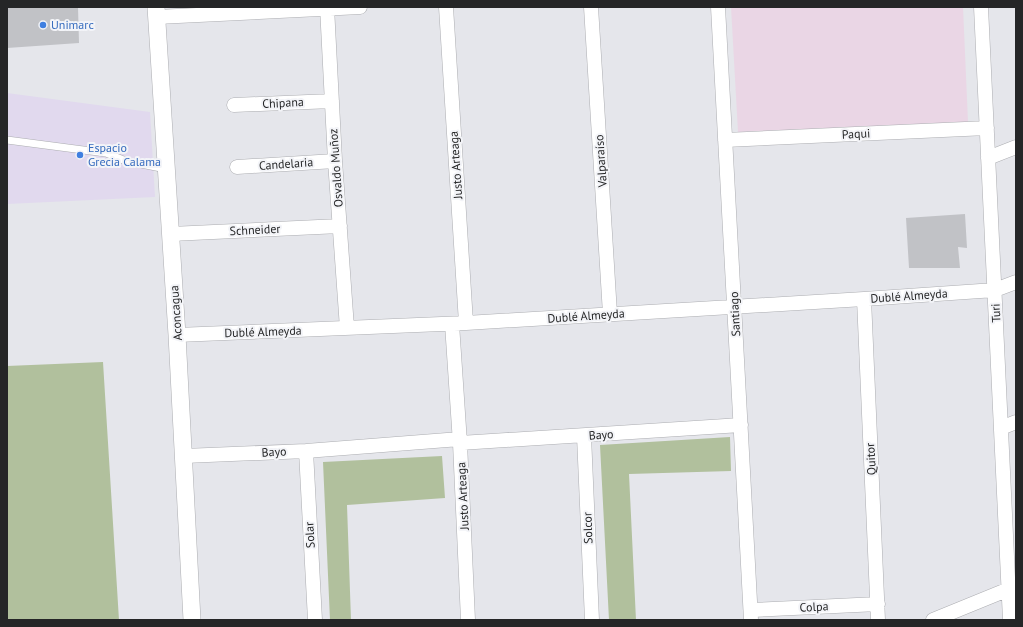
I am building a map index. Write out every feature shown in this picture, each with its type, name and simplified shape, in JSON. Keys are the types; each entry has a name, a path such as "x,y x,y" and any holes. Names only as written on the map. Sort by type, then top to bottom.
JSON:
{"street":[{"path":"156,12 360,7"},
{"name":"Justo Arteaga","path":"446,7 459,323 460,441 468,620"},
{"name":"Valparaíso","path":"591,7 610,314"},
{"name":"Santiago","path":"718,7 751,615"},
{"name":"Turi","path":"981,7 1001,428 1011,579 1010,620"},
{"name":"Osvaldo Muñoz","path":"327,8 335,161 347,328"},
{"name":"Aconcagua","path":"156,12 177,335 192,620"},
{"name":"Chipana","path":"234,105 332,101"},
{"name":"Paqui","path":"725,140 987,128"},
{"path":"988,158 1016,147"},
{"name":"Candelaria","path":"237,167 335,161"},
{"name":"Schneider","path":"171,234 340,226"},
{"name":"Dublé Almeyda","path":"177,335 459,323 864,299 995,290 1016,282"},
{"name":"Quitor","path":"864,299 878,620"},
{"path":"1001,428 1016,422"},
{"name":"Bayo","path":"184,456 584,436 741,425"},
{"name":"Solcor","path":"584,436 592,620"},
{"name":"Solar","path":"306,451 315,620"},
{"path":"933,620 1011,579"},
{"name":"Colpa","path":"751,615 878,604"}],"lane":[{"path":"7,140 106,153 126,161 167,170"}],"shaded area":[{"path":"731,7 963,7 968,122 738,132"},
{"name":"Espacio Grecia Calama","path":"7,93 150,112 155,197 7,204"}],"green space":[{"path":"103,362 119,620 7,620 7,366"},
{"path":"730,437 731,471 629,474 636,620 609,620 600,445"},
{"path":"442,456 445,498 347,505 351,620 330,620 323,462"}],"building":[{"name":"Unimarc","path":"7,7 78,7 79,43 7,48"},
{"path":"965,214 967,248 958,247 960,268 909,268 906,218"}],"place":[{"name":"Unimarc","path":"43,25"},
{"name":"Espacio Grecia Calama","path":"80,155"}]}
